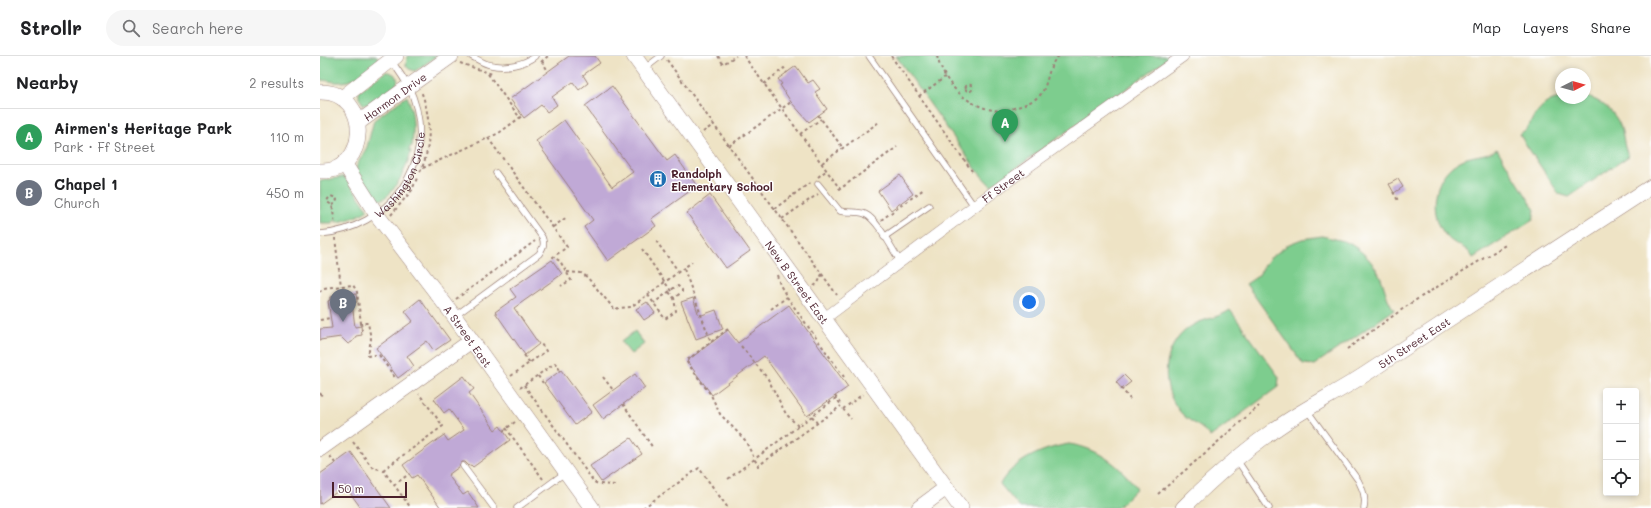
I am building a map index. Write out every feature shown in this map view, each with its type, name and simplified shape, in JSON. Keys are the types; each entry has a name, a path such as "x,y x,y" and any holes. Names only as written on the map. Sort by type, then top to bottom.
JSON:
{"street":[{"name":"New B Street East","path":"634,56 961,508"},
{"name":"Ff Street","path":"825,318 974,206 1183,56"},
{"path":"342,98 391,57"},
{"name":"Harmon Drive","path":"358,122 408,86 453,61"},
{"path":"320,92 327,92 342,98 352,108 358,122 359,137 354,152 344,163 334,168 320,170"},
{"name":"A Street East","path":"344,163 457,314 471,340 592,508"},
{"name":"5th Street East","path":"1183,508 1237,460 1281,426 1306,409 1369,372 1651,186"},
{"path":"325,453 412,383 471,340"},
{"path":"919,508 946,488"}],"lane":[{"path":"470,56 490,65 496,66 516,65 534,56"},
{"path":"644,69 662,56"},
{"path":"869,56 974,206"},
{"name":"Washington Circle","path":"320,234 335,235 383,215 403,186 414,162 417,150 419,124 413,98 408,86 391,57"},
{"path":"457,314 539,254 543,247 542,236 496,173"},
{"path":"818,184 840,210 866,214 876,224 900,261"},
{"path":"884,237 929,206"},
{"path":"1306,409 1358,480 1365,498 1364,508"},
{"path":"1237,460 1269,508"},
{"path":"463,466 494,508"},
{"path":"517,508 566,472"}],"path":[{"path":"538,64 548,56"},
{"path":"662,56 837,295"},
{"path":"718,56 723,64 736,56"},
{"path":"744,56 840,189 897,148"},
{"path":"890,56 972,171"},
{"path":"937,56 940,69 945,77 963,96 980,107 1004,111 1025,105 1041,94 1054,60 1059,56"},
{"path":"453,61 488,74 497,74"},
{"path":"542,61 548,71"},
{"path":"764,84 784,68 787,73"},
{"path":"422,168 499,133 521,117 488,74"},
{"path":"919,96 945,77"},
{"path":"383,215 412,190 422,168 428,144 429,129 426,102 421,91 427,87"},
{"path":"963,96 967,91"},
{"path":"729,146 792,102"},
{"path":"818,116 843,148"},
{"path":"800,134 821,119"},
{"path":"822,163 879,122"},
{"path":"488,138 567,247 553,257 560,261 571,280 561,286"},
{"path":"774,208 827,170"},
{"path":"782,220 835,181"},
{"path":"876,224 924,189"},
{"path":"1393,192 1399,202"},
{"path":"332,205 335,204 337,200 332,196 327,200 328,203 332,205 341,286"},
{"path":"553,227 567,217"},
{"path":"329,238 335,235 341,237"},
{"path":"457,314 452,302 536,241"},
{"path":"656,241 679,272"},
{"path":"1347,348 1411,303 1507,244"},
{"path":"642,249 665,282 674,298 676,311 665,319 648,295"},
{"path":"566,272 581,273 587,276 615,310 618,308 631,307 692,262"},
{"path":"684,269 711,342"},
{"path":"777,271 780,285 787,297 844,377"},
{"path":"320,292 323,288 353,285 356,288 362,330"},
{"path":"654,303 678,286 682,292 674,298"},
{"path":"771,309 787,297"},
{"path":"320,320 330,318"},
{"path":"361,324 368,323 371,339 368,356 379,355 399,382 407,377 443,426 383,470"},
{"path":"728,329 686,361 711,395 720,414 745,440 758,466 841,406"},
{"path":"507,379 546,352 541,344"},
{"path":"741,346 768,379 786,414 794,424 798,426"},
{"path":"524,355 530,363"},
{"path":"516,391 555,363 560,370"},
{"path":"538,375 543,383"},
{"path":"603,377 613,390"},
{"path":"524,385 594,482 598,484 615,485"},
{"path":"843,409 874,387"},
{"path":"1121,388 1130,399"},
{"path":"728,479 835,397 851,419"},
{"path":"623,404 653,448"},
{"path":"1158,494 1259,406"},
{"path":"503,431 525,415"},
{"path":"812,416 817,423"},
{"path":"506,428 548,485"},
{"path":"348,445 354,441 372,467 383,470 410,508"},
{"path":"325,453 336,453"},
{"path":"643,508 699,468 728,508"},
{"path":"394,485 409,474"}],"green space":[{"path":"320,56 377,56 379,61 353,79 337,82 320,80"},
{"path":"407,56 437,56 415,71 406,66"},
{"path":"896,56 1172,56 991,186 978,172"},
{"path":"385,72 390,72 397,77 396,85 388,93 376,101 369,104 363,104 359,98 359,91"},
{"path":"407,96 413,121 412,146 409,150 411,151 400,180 385,198 379,200 360,177 356,169 357,165 367,147 374,120"},
{"path":"1591,98 1604,105 1617,119 1620,125 1625,147 1629,156 1569,197 1559,194 1519,134 1530,125 1534,116 1540,109 1555,100 1555,104 1591,104"},
{"path":"1497,149 1535,210 1533,220 1473,258 1468,251 1453,242 1444,233 1436,214 1436,194 1444,175 1451,167 1469,157 1492,152"},
{"path":"345,177 368,210 344,221 336,222 336,220 332,223 320,223 320,181"},
{"path":"1322,236 1344,241 1357,248 1368,258 1381,277 1387,297 1394,310 1314,365 1303,364 1246,284 1258,276 1269,259 1289,244 1302,239"},
{"path":"1230,310 1279,377 1278,387 1210,437 1204,430 1182,414 1175,404 1169,393 1166,368 1173,345 1180,335 1195,324"},
{"path":"635,331 644,344 631,354 621,342"},
{"path":"1069,444 1089,449 1107,459 1123,472 1137,488 1117,508 1020,508 1000,484 1006,476 1021,462 1039,452"}],"building":[{"path":"569,56 595,56 600,63 583,75 588,83 579,90 573,82 552,97 557,105 547,112 541,105 524,118 510,99"},
{"path":"796,66 808,83 813,80 820,89 815,92 827,109 809,122 791,102 780,85 782,84 778,79"},
{"name":"Randolph Elementary School","path":"612,86 667,161 675,155 697,186 651,219 656,226 608,261 584,227 593,220 536,141 564,120 612,187 633,172 585,106"},
{"path":"900,175 913,194 891,210 878,191"},
{"path":"1398,179 1403,187 1394,193 1389,184"},
{"path":"710,195 750,251 726,268 687,213"},
{"path":"552,260 562,274 514,308 539,344 525,355 495,312 516,297 510,289"},
{"path":"356,294 357,302 352,303 355,327 361,326 362,335 356,336 352,342 348,344 341,337 320,340 320,329 332,328 328,301 330,300 330,297"},
{"path":"693,298 699,316 716,310 723,329 696,339 681,302"},
{"path":"420,299 450,340 434,351 427,341 407,356 414,366 398,378 376,348 413,321 405,311"},
{"path":"647,302 655,313 644,320 636,309"},
{"path":"789,305 848,387 807,416 764,356 712,395 687,361 728,330 738,343"},
{"path":"561,370 592,412 575,425 544,383"},
{"path":"635,374 645,388 603,419 593,405"},
{"path":"1124,375 1131,382 1122,389 1116,382"},
{"path":"464,376 474,389 469,393 495,430 500,426 510,440 473,467 471,465 469,466 465,462 462,462 459,467 448,475 463,495 468,492 479,508 441,508 417,475 412,478 403,465 444,435 448,441 464,430 449,409 444,413 434,399"},
{"path":"631,438 642,454 601,482 590,466"},
{"path":"351,452 391,508 361,508 345,486 320,504 320,474"}],"place":[{"name":"Airmen's Heritage Park","path":"1005,142"},
{"name":"Randolph Elementary School","path":"658,179"},
{"name":"Chapel 1","path":"343,322"}]}
